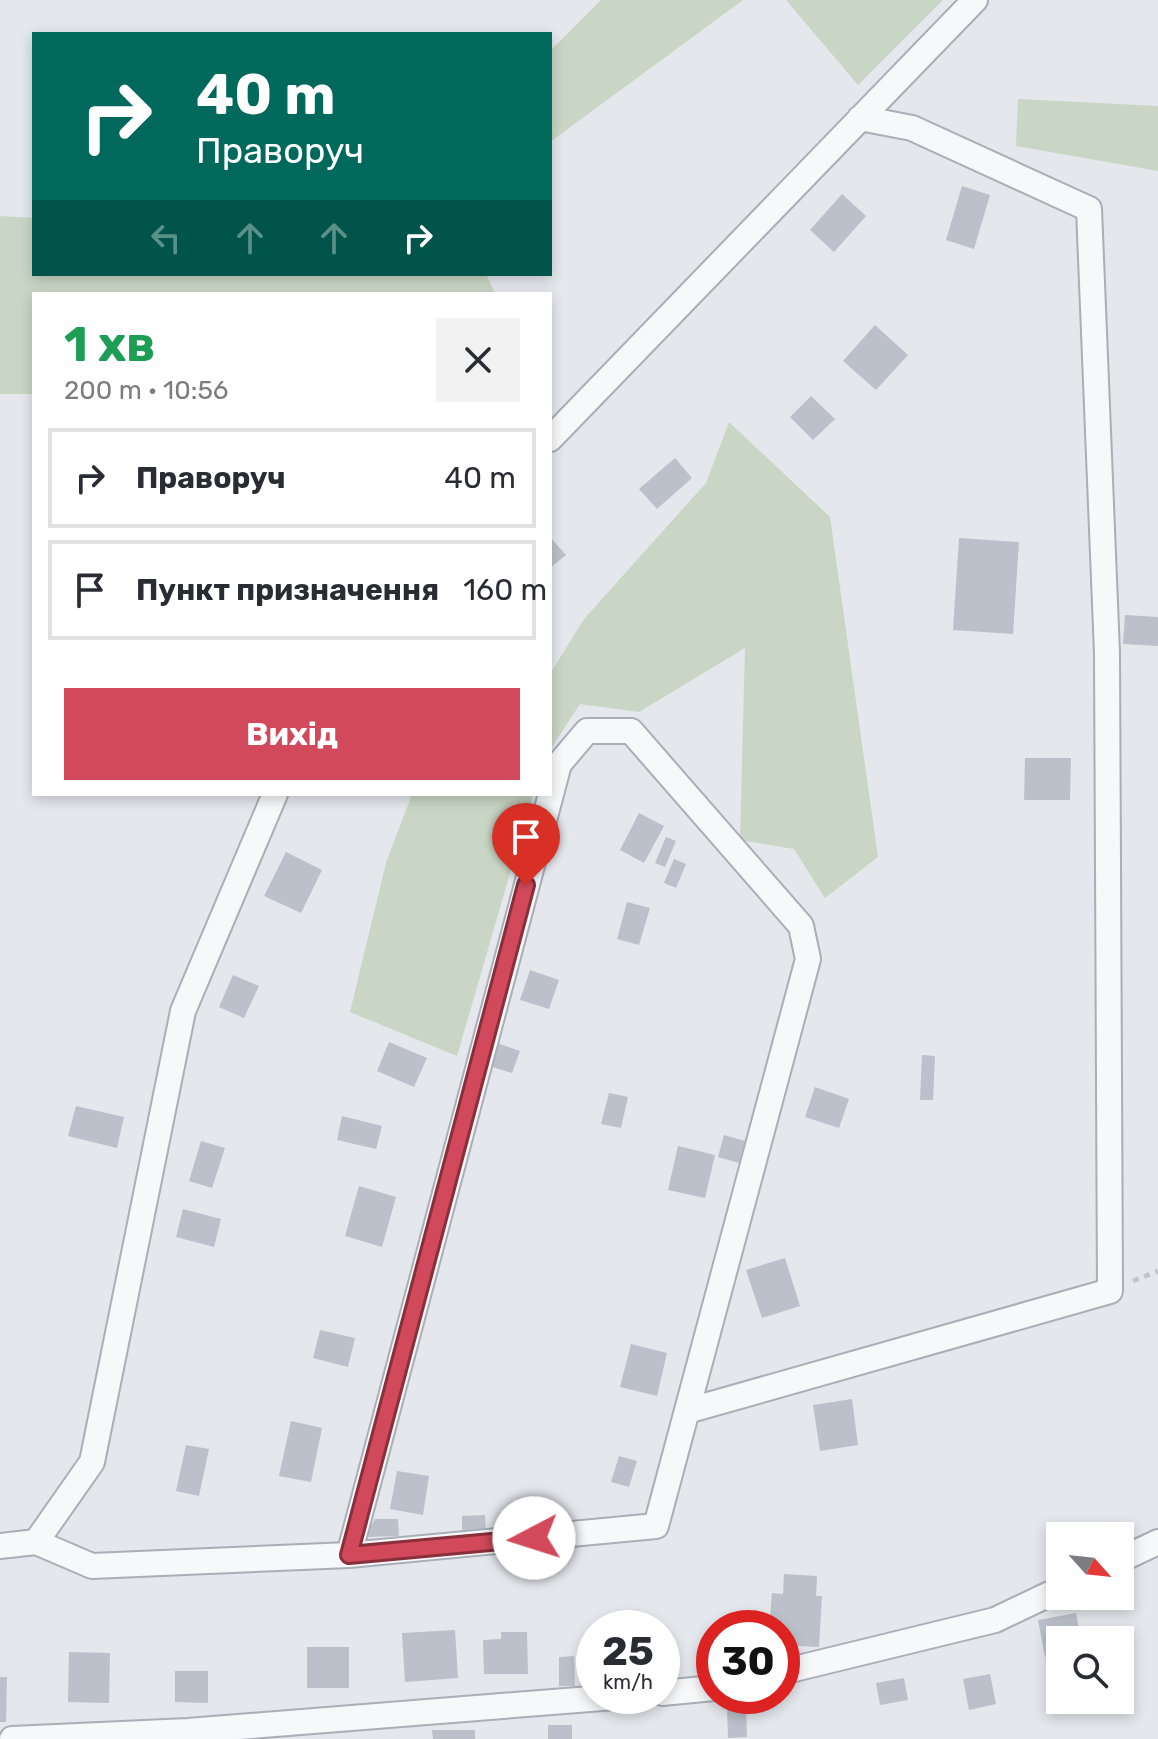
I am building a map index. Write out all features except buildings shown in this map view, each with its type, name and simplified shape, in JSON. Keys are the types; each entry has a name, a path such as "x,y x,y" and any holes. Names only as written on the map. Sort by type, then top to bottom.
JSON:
{"street":[{"path":"552,437 975,0"},
{"path":"687,1411 1110,1291 1107,653 1089,209 912,128 860,118"},
{"path":"0,1546 36,1542 92,1566 349,1555 656,1526 808,959 801,926 631,731 587,731 559,764 552,790"},
{"path":"36,1542 92,1462 183,1011 274,796"},
{"path":"349,1555 551,796"},
{"path":"1134,1553 1158,1542"},
{"path":"800,1668 995,1620 1046,1596"},
{"path":"12,1739 188,1731 576,1700"}],"green space":[{"path":"601,0 743,0 552,141 552,49"},
{"path":"786,0 943,0 858,85"},
{"path":"1018,99 1158,106 1158,171 1016,146"},
{"path":"0,216 32,218 32,276 487,276 494,292 32,292 32,394 0,394"},
{"path":"729,422 830,517 878,857 825,898 794,849 740,840 745,648 639,712 580,704 552,747 552,671 584,619 706,483"},
{"path":"411,796 532,796 457,1056 350,1012 386,863"}],"route":[{"path":"526,885 349,1555 534,1538"}]}
